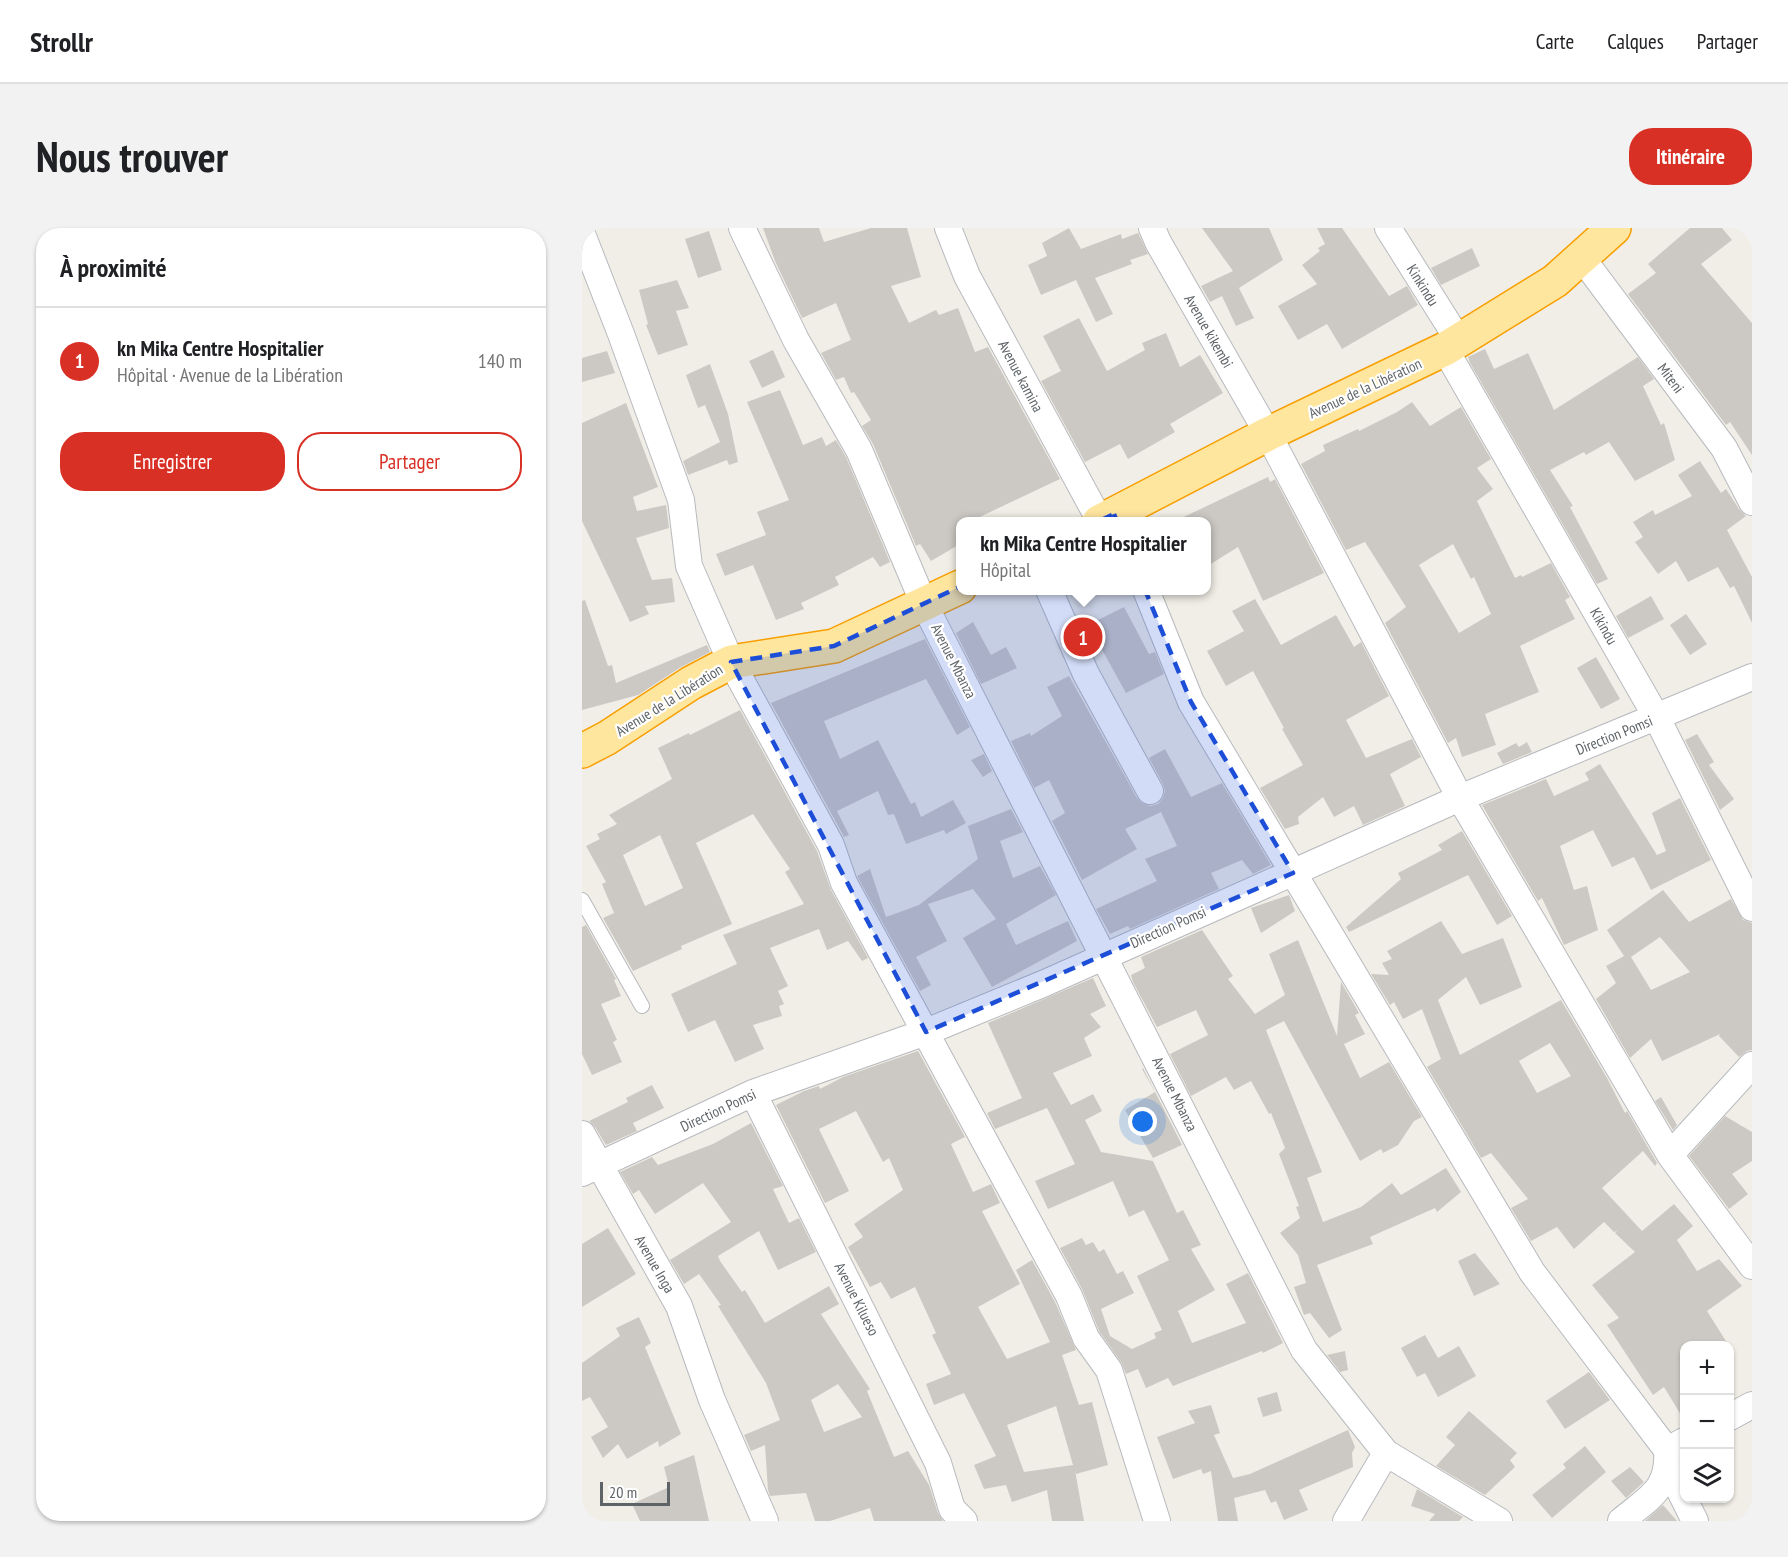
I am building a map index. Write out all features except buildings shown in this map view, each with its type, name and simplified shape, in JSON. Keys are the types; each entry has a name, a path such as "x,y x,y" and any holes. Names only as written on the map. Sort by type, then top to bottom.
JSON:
{"highway":[{"name":"Avenue de la Libération","path":"1113,517 1268,434 1452,345 1556,281 1614,228"},
{"name":"Avenue de la Libération","path":"582,751 607,738 691,683 731,662 834,646 956,589"}],"street":[{"name":"Avenue Mbanza","path":"742,228 796,340 859,450 924,604 1304,1350 1386,1453 1499,1521"},
{"name":"Avenue kamina","path":"948,228 967,276 1105,517"},
{"name":"Avenue kikembi","path":"1152,228 1268,434 1460,798 1670,1155 1752,1266"},
{"name":"Kinkindu","path":"1388,228 1452,345"},
{"path":"582,234 681,500 689,566 731,662 831,845 844,884 1069,1296 1086,1338 1109,1370 1157,1521"},
{"name":"Miteni","path":"1582,258 1724,448 1752,502"},
{"name":"Kikindu","path":"1452,345 1657,718 1752,908"},
{"path":"1724,448 1752,463"},
{"path":"1051,595 1086,674 1150,791"},
{"path":"1148,595 1191,702 1532,1272 1673,1453 1695,1521"},
{"name":"Direction Pomsi","path":"590,1170 753,1093 926,1032 1045,983 1460,798 1752,677"},
{"path":"1670,1155 1752,1065"},
{"name":"Avenue Kilueso","path":"753,1093 938,1463 958,1515"},
{"name":"Avenue Inga","path":"582,1134 590,1170 679,1306 712,1400 765,1521"},
{"path":"1734,1415 1752,1405"},
{"path":"1346,1521 1386,1453"},
{"path":"1621,1521 1661,1486 1673,1453"}],"lane":[{"path":"582,900 642,1006"}],"highlighted area":[{"path":"1114,514 1191,702 1293,873 926,1032 731,662 834,646"}],"place":[{"name":"kn Mika Centre Hospitalier","path":"1083,637"}]}
